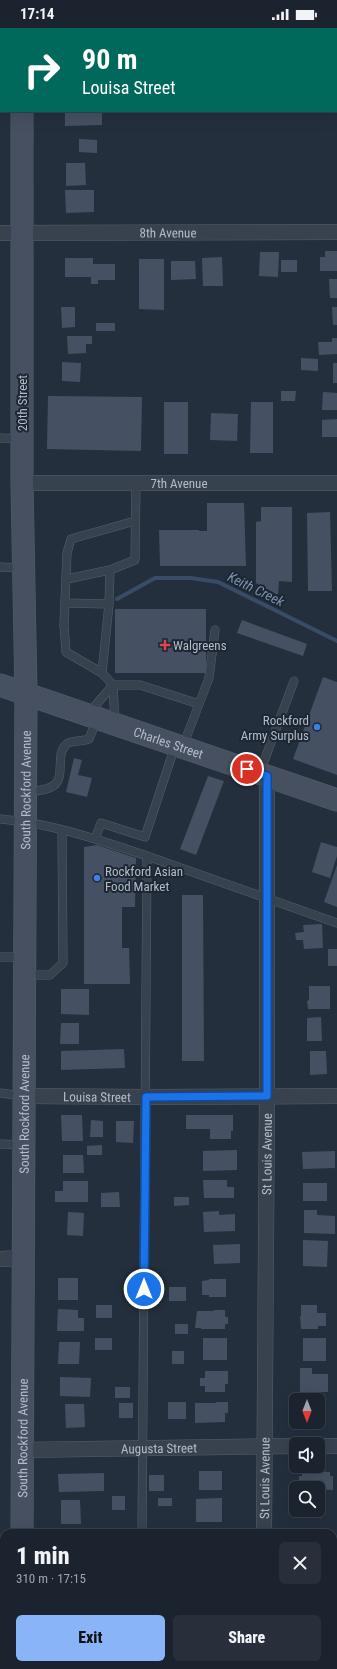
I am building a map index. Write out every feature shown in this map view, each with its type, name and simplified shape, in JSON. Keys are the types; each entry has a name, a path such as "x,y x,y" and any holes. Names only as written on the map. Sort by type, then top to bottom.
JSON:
{"street":[{"name":"20th Street","path":"22,112 11,233 22,439 26,694"},
{"name":"8th Avenue","path":"11,233 337,232"},
{"name":"7th Avenue","path":"22,483 337,483"},
{"name":"Charles Street","path":"0,685 337,800"},
{"name":"South Rockford Avenue","path":"22,1529 26,694"},
{"name":"St Louis Avenue","path":"264,774 267,898 264,1529"},
{"name":"Louisa Street","path":"25,1096 337,1096"},
{"path":"0,1258 23,1258"},
{"name":"Augusta Street","path":"22,1450 289,1446"},
{"path":"325,1446 337,1446"}],"lane":[{"path":"0,438 22,439"},
{"path":"67,579 110,570 135,560 136,483"},
{"path":"135,521 71,539 67,553 64,625 66,652 102,673 113,685 140,685 199,704"},
{"path":"0,567 24,568"},
{"path":"102,673 109,604 110,570"},
{"path":"65,603 109,604"},
{"path":"95,839 101,823 145,837 179,746 199,704 209,678 215,630"},
{"path":"264,774 294,681"},
{"path":"26,792 52,787 58,781 63,748 69,743 89,739 100,718 113,685"},
{"path":"100,718 113,685"},
{"path":"0,820 25,821 95,839 337,923"},
{"path":"0,957 50,975 63,963 62,830"},
{"path":"142,1529 147,856"},
{"path":"0,1093 25,1096"},
{"path":"0,1144 24,1145"}],"building":[{"path":"65,112 102,112 102,125 65,126"},
{"path":"79,139 97,140 97,153 79,152"},
{"path":"66,163 85,163 86,185 66,186"},
{"path":"65,190 94,190 94,212 66,213"},
{"path":"325,251 337,251 337,271 320,271 320,257 325,257"},
{"path":"260,252 279,252 278,277 259,276"},
{"path":"222,257 223,286 203,286 202,258"},
{"path":"65,258 93,258 93,264 115,264 115,280 98,280 98,284 91,284 91,277 65,277"},
{"path":"139,259 164,259 164,310 139,309"},
{"path":"281,260 297,260 297,272 281,272"},
{"path":"171,261 195,261 196,279 171,280"},
{"path":"329,279 337,279 337,298 330,298"},
{"path":"61,307 75,307 75,327 62,328"},
{"path":"332,307 337,307 337,325 333,325"},
{"path":"96,323 115,323 115,331 96,331"},
{"path":"67,336 92,336 92,344 86,344 86,353 68,354"},
{"path":"332,338 337,338 337,354 319,355 318,342 332,342"},
{"path":"301,358 318,359 318,371 301,370"},
{"path":"62,362 81,363 80,382 62,381"},
{"path":"333,363 337,363 337,383 333,383"},
{"path":"281,391 296,391 295,401 281,401"},
{"path":"323,392 337,393 337,410 322,410"},
{"path":"48,396 142,397 141,451 47,449"},
{"path":"164,402 188,402 188,454 164,454"},
{"path":"251,402 273,402 273,453 250,453"},
{"path":"211,413 238,414 237,441 210,440"},
{"path":"337,419 337,437 322,437 322,420"},
{"path":"207,503 244,503 246,566 160,566 159,530 207,531"},
{"path":"261,507 292,507 292,582 279,581 278,595 256,583 256,522 261,521"},
{"path":"330,512 332,591 308,591 307,513"},
{"path":"115,609 206,609 206,673 115,673"},
{"path":"242,620 307,644 303,656 237,633"},
{"path":"323,677 337,682 337,775 293,759"},
{"path":"74,758 82,760 78,775 92,778 87,797 66,792"},
{"path":"208,776 224,781 196,855 180,849"},
{"path":"321,842 337,847 337,856 330,878 312,872"},
{"path":"97,845 136,858 135,907 122,907 122,948 129,948 130,984 84,984 84,847"},
{"path":"337,865 337,907 324,902"},
{"path":"182,895 203,895 204,1061 182,1061"},
{"path":"322,924 323,948 304,949 303,940 296,940 295,933 304,932 303,925"},
{"path":"328,949 337,949 337,966 328,966"},
{"path":"309,986 330,986 330,1009 308,1009 307,1001 309,1000"},
{"path":"61,989 89,989 89,1015 61,1014"},
{"path":"321,1017 322,1041 307,1041 307,1018"},
{"path":"61,1023 79,1023 79,1044 60,1044"},
{"path":"124,1049 125,1068 61,1070 61,1051"},
{"path":"310,1051 326,1051 327,1074 310,1075"},
{"path":"61,1115 82,1115 83,1141 62,1141"},
{"path":"186,1115 233,1115 233,1131 231,1131 231,1139 210,1139 210,1129 186,1129"},
{"path":"91,1120 103,1121 103,1137 90,1137"},
{"path":"116,1121 134,1121 133,1143 116,1142"},
{"path":"102,1145 102,1155 87,1155 87,1146"},
{"path":"237,1150 237,1170 203,1171 203,1151"},
{"path":"335,1151 335,1168 303,1169 302,1152"},
{"path":"63,1155 83,1155 84,1173 63,1173"},
{"path":"203,1180 227,1180 227,1187 234,1187 234,1198 204,1198"},
{"path":"63,1181 88,1181 88,1202 55,1202 55,1191 63,1191"},
{"path":"303,1183 327,1183 327,1201 303,1201"},
{"path":"119,1192 120,1207 101,1207 101,1193"},
{"path":"174,1197 189,1197 189,1205 174,1206"},
{"path":"304,1210 317,1210 317,1215 335,1216 335,1234 304,1233"},
{"path":"219,1211 219,1215 235,1214 235,1231 204,1232 203,1212"},
{"path":"68,1212 84,1213 83,1236 67,1235"},
{"path":"303,1240 328,1241 327,1267 303,1266"},
{"path":"240,1244 240,1263 214,1264 213,1245"},
{"path":"58,1278 78,1278 78,1300 58,1300"},
{"path":"209,1279 226,1279 226,1297 209,1297 209,1295 202,1295 202,1281"},
{"path":"169,1287 186,1287 186,1301 169,1301"},
{"path":"96,1305 112,1305 112,1318 96,1318"},
{"path":"301,1305 317,1305 317,1313 326,1313 326,1326 318,1326 318,1329 301,1329"},
{"path":"58,1309 78,1310 78,1318 84,1318 84,1331 57,1331"},
{"path":"225,1310 225,1317 228,1317 228,1324 225,1324 225,1329 195,1328 197,1311"},
{"path":"175,1324 188,1324 188,1334 175,1334"},
{"path":"95,1338 112,1338 112,1350 95,1350"},
{"path":"203,1338 227,1338 227,1360 203,1360"},
{"path":"303,1338 326,1338 326,1361 303,1361"},
{"path":"59,1342 80,1342 79,1364 58,1364"},
{"path":"172,1351 184,1351 184,1364 172,1364"},
{"path":"300,1368 312,1368 312,1374 328,1374 328,1392 300,1392"},
{"path":"205,1371 228,1371 228,1384 225,1384 225,1392 205,1392 205,1386 200,1386 200,1378 205,1378"},
{"path":"60,1377 91,1378 90,1397 60,1396"},
{"path":"115,1387 130,1387 130,1398 115,1398"},
{"path":"168,1402 186,1402 186,1419 168,1419"},
{"path":"228,1402 228,1413 225,1413 225,1422 195,1423 195,1403"},
{"path":"119,1403 133,1403 133,1418 119,1418"},
{"path":"65,1404 84,1404 85,1427 66,1428"},
{"path":"199,1471 222,1471 222,1490 199,1490"},
{"path":"330,1472 330,1476 333,1476 333,1490 325,1489 325,1481 299,1481 299,1476 302,1476 302,1473"},
{"path":"104,1473 104,1491 59,1492 58,1474"},
{"path":"149,1475 164,1475 164,1491 149,1491"},
{"path":"112,1496 125,1496 125,1510 112,1510"},
{"path":"158,1498 172,1498 172,1506 158,1506"},
{"path":"222,1498 222,1522 196,1522 196,1499"},
{"path":"61,1500 80,1500 81,1524 61,1524"},
{"path":"302,1517 322,1517 322,1518"}],"waterway":[{"name":"Keith Creek","path":"117,599 155,578 191,578 218,582 337,641"}],"place":[{"name":"Walgreens","path":"165,645"},
{"name":"Rockford Army Surplus","path":"317,727"},
{"name":"Rockford Asian Food Market","path":"97,878"}],"route":[{"path":"144,1289 146,1097 267,1096 267,776 247,769"}]}
